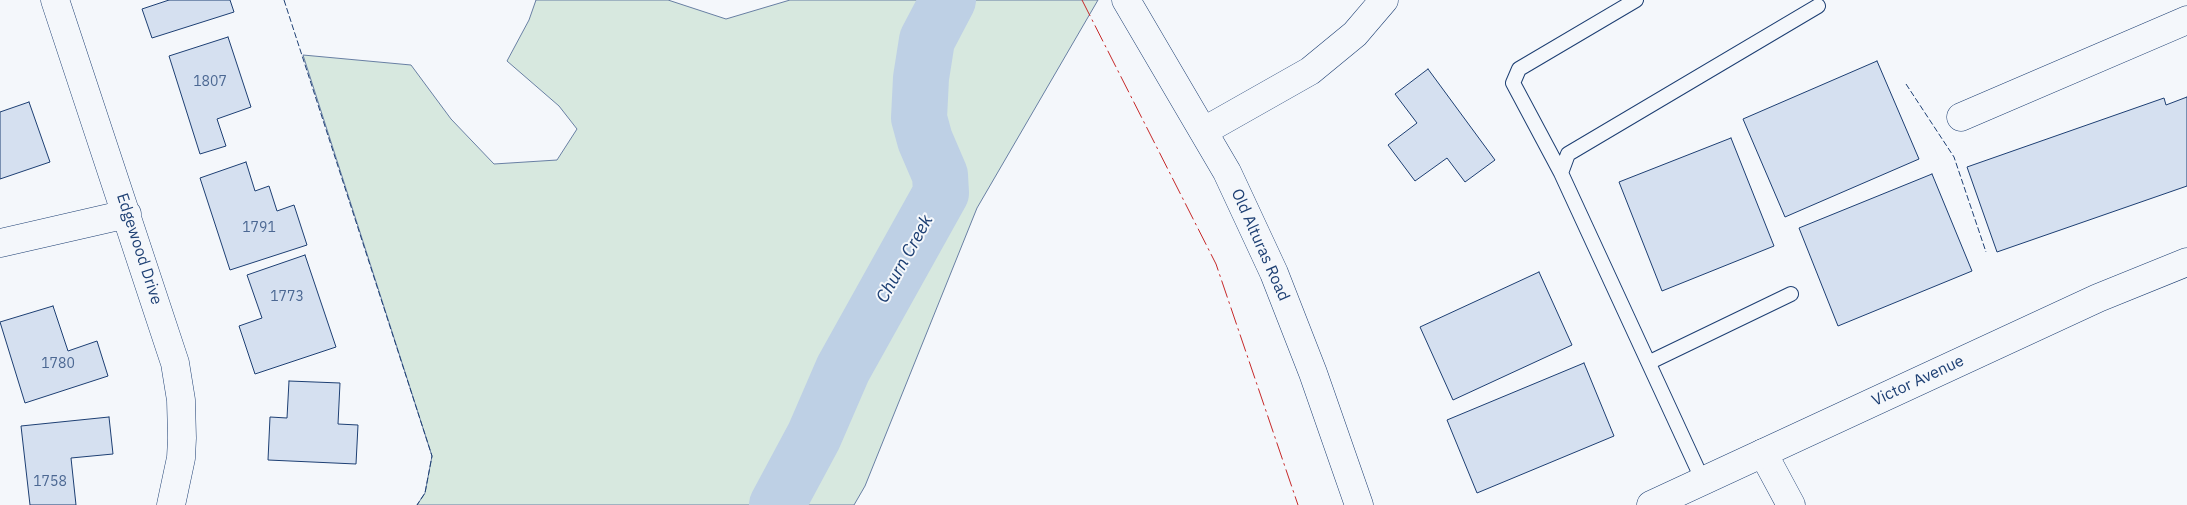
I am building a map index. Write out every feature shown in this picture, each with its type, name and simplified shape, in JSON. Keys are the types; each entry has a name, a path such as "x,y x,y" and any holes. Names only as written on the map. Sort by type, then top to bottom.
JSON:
{"street":[{"name":"Edgewood Drive","path":"55,0 169,342 181,400 181,458 171,505"},
{"name":"Old Alturas Road","path":"1126,0 1227,172 1274,273 1359,505"},
{"path":"1204,130 1310,71 1355,34 1384,0"},
{"path":"1961,117 2187,20"},
{"path":"0,243 127,214"},
{"name":"Victor Avenue","path":"1651,505 2098,298 2187,262"},
{"path":"1763,453 1791,505"}],"lane":[{"path":"1636,0 1520,69 1513,83 1561,173 1650,362 1703,481"},
{"path":"1561,173 1568,154 1818,6"},
{"path":"1650,362 1791,294"}],"shaded area":[{"path":"536,0 668,0 726,19 790,0 1098,0 977,208 865,486 854,505 417,505 425,493 432,456 303,55 411,65 451,119 494,164 557,160 577,129 559,106 507,61 529,20"}],"building":[{"path":"169,0 230,0 234,12 152,38 142,9"},
{"path":"228,37 251,107 217,119 226,146 200,154 169,56"},
{"path":"1877,61 1919,159 1785,217 1743,119"},
{"path":"1428,69 1495,160 1465,182 1447,158 1415,181 1388,145 1417,123 1395,94"},
{"path":"2187,97 2187,186 1997,252 1967,167 2164,98 2166,105"},
{"path":"29,102 50,162 0,179 0,112"},
{"path":"1731,138 1774,246 1662,291 1619,182"},
{"path":"246,162 255,191 269,186 277,211 294,205 307,245 230,270 200,178"},
{"path":"1932,174 1972,271 1838,326 1799,228"},
{"path":"305,255 336,347 255,374 239,326 262,318 247,275"},
{"path":"1539,272 1572,345 1453,400 1420,327"},
{"path":"53,306 68,351 97,341 108,376 25,403 0,322"},
{"path":"1584,363 1614,436 1477,493 1447,420"},
{"path":"289,381 340,383 338,424 358,425 356,464 268,460 270,417 287,418"},
{"path":"109,417 113,454 71,458 76,505 30,505 21,426"}],"waterway":[{"name":"Churn Creek","path":"777,505 814,436 843,369 941,193 940,175 925,140 919,118 921,78 927,40 948,0"}],"fence":[{"path":"284,0 432,456 425,493 417,505"},
{"path":"1906,84 1954,157 1986,252"}],"power":[{"path":"1082,0 1216,264 1298,505"}]}
